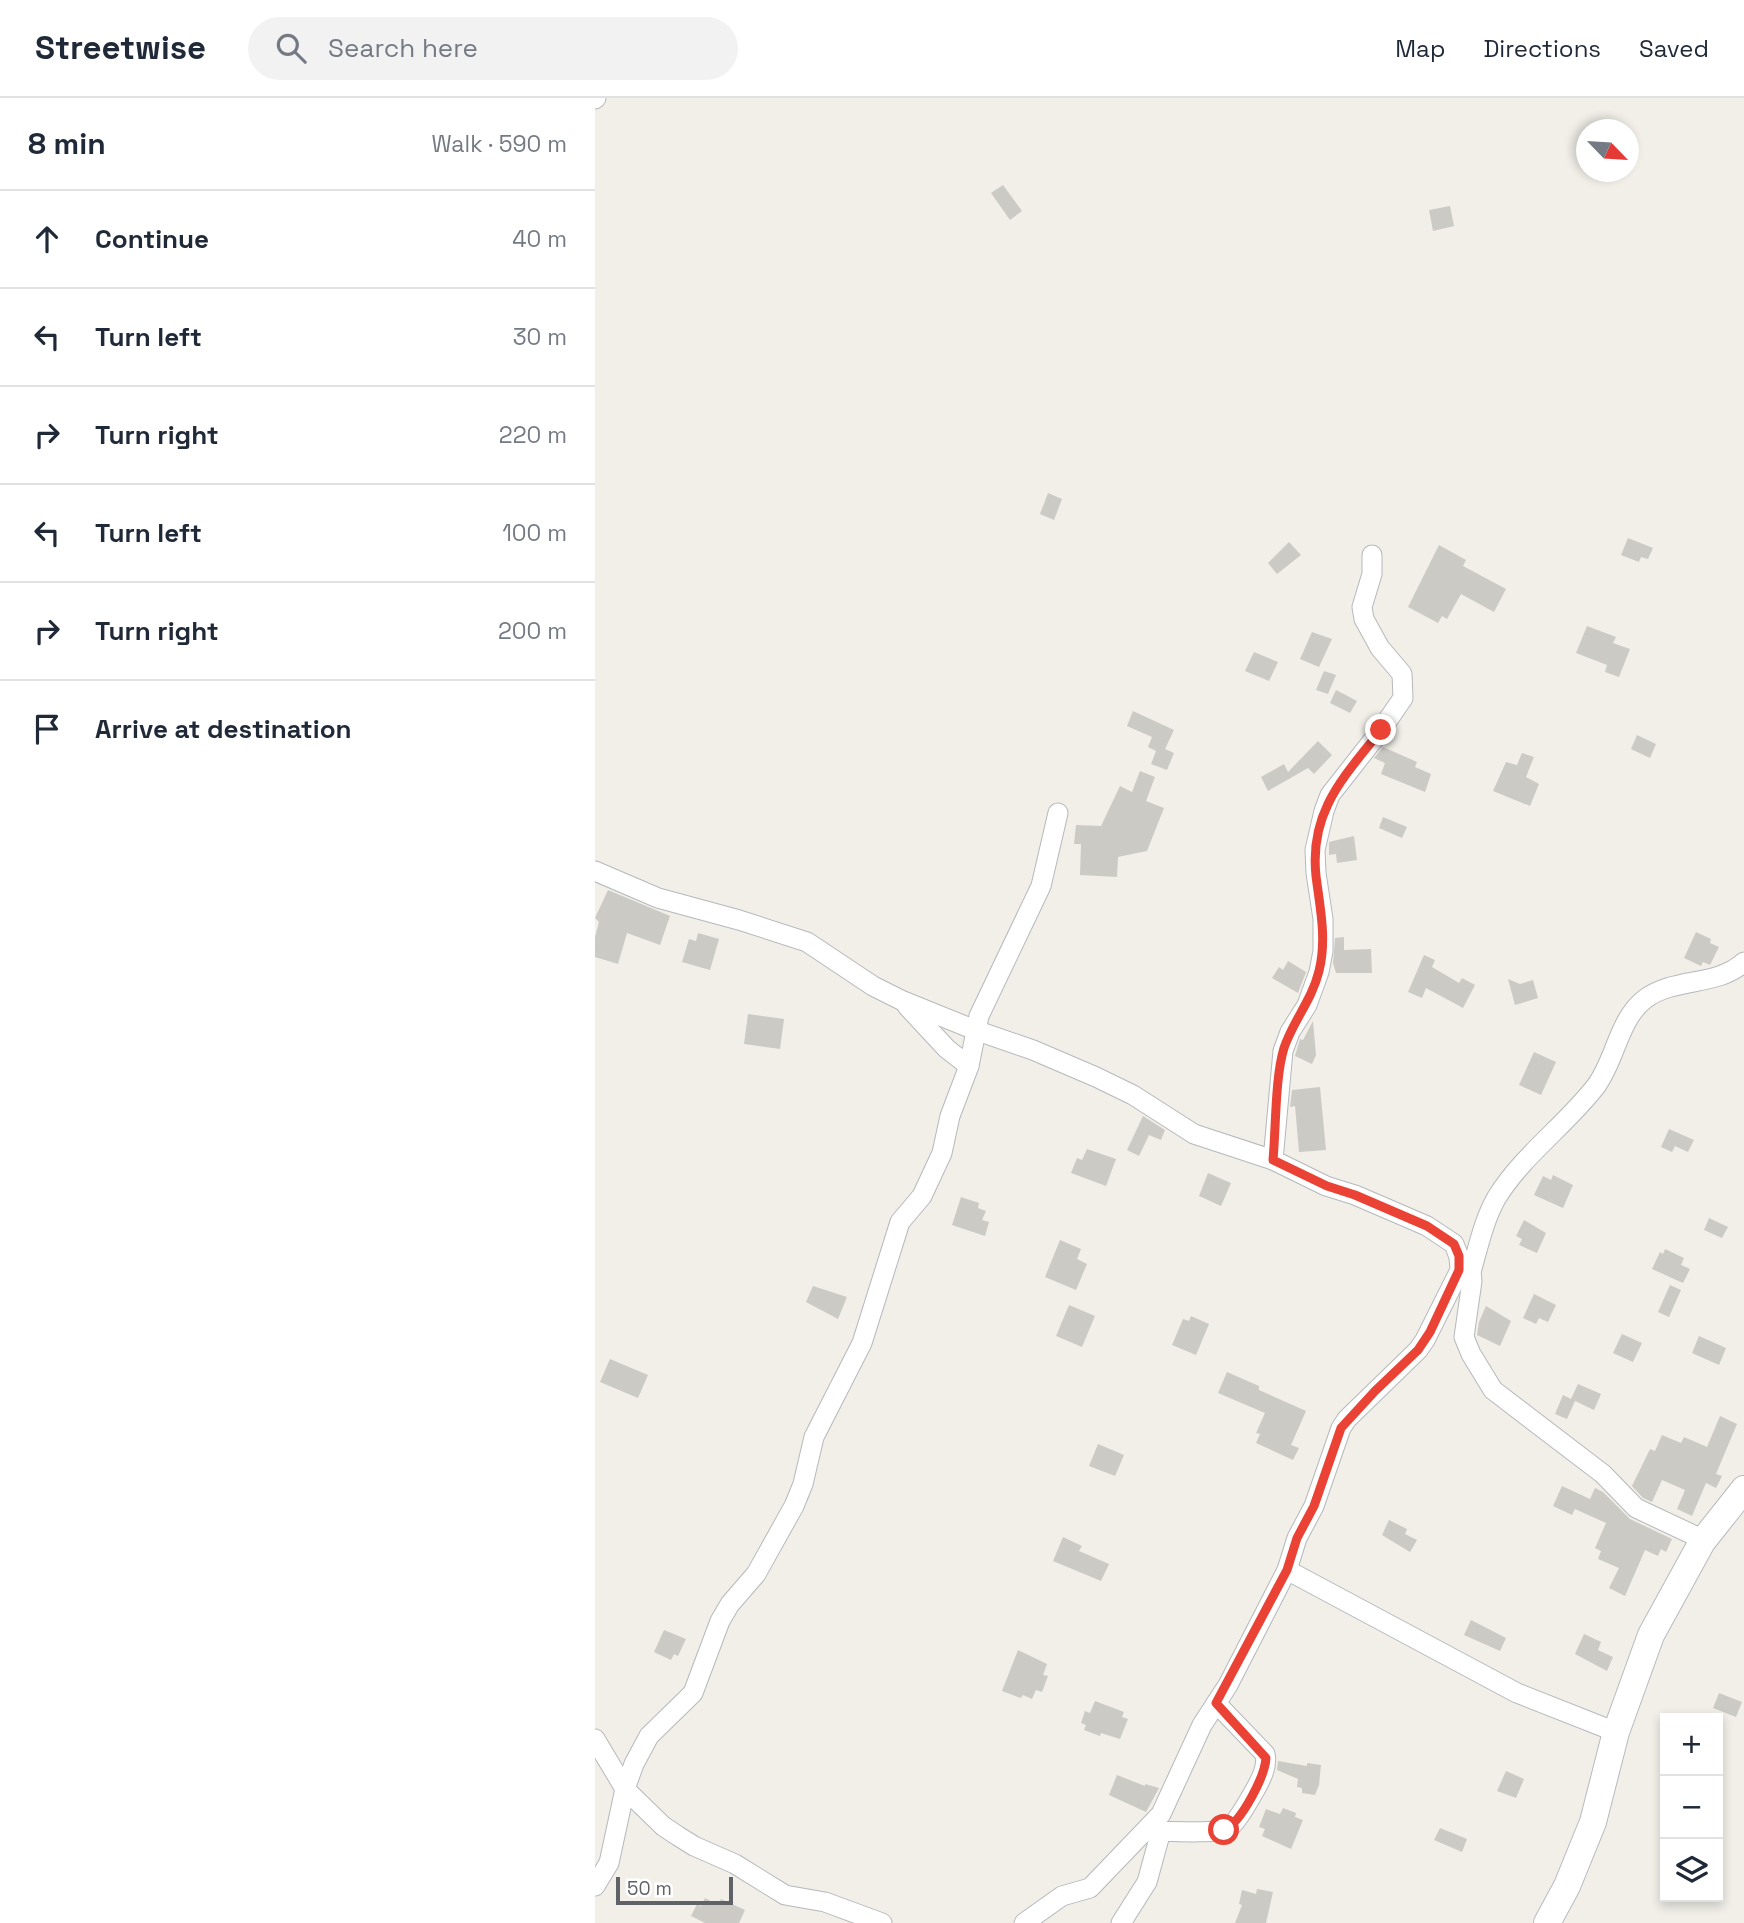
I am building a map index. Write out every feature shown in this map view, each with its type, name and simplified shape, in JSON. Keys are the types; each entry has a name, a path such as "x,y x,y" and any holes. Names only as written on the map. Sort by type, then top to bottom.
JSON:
{"street":[{"path":"1273,1160 1283,1051 1290,1031 1307,1005 1319,972 1323,951 1323,919 1315,850 1324,811 1330,795 1388,722 1403,698 1402,674 1380,648 1364,618 1362,607 1372,574 1372,555"},
{"path":"595,1886 610,1863 625,1789 634,1764 649,1736 693,1693 720,1621 734,1598 756,1574 794,1506 803,1484 814,1437 862,1342 900,1222 922,1196 942,1153 950,1116 969,1066 975,1030 985,1000 1041,886 1058,813"},
{"path":"595,871 658,898 807,942 873,986 901,1000 1096,1077 1133,1096 1194,1134 1273,1160 1327,1186 1427,1226 1454,1244 1465,1264 1470,1296 1464,1337 1493,1390 1603,1474 1636,1507 1704,1540"},
{"path":"1121,1923 1147,1882 1154,1831 1202,1725 1287,1570 1297,1538 1314,1506 1341,1428 1418,1350 1459,1270 1465,1264 1496,1199 1517,1171 1597,1085 1632,1014 1646,999 1661,990 1719,977 1744,962"},
{"path":"901,1000 947,1049 969,1066"},
{"path":"1547,1923 1567,1886 1593,1822 1616,1732 1651,1635 1704,1540 1744,1489"},
{"path":"1287,1570 1517,1693 1616,1732"},
{"path":"1024,1923 1062,1896 1090,1888 1154,1831 1230,1828 1252,1795 1266,1762 1265,1754 1216,1703"},
{"path":"595,1739 625,1789 663,1826 678,1836 735,1864 785,1895 825,1902 882,1923"}],"building":[{"path":"1003,185 1022,211 1010,220 991,193"},
{"path":"1450,206 1454,226 1433,231 1429,210"},
{"path":"1048,493 1062,499 1054,520 1040,514"},
{"path":"1628,538 1653,548 1648,559 1641,557 1639,562 1621,555"},
{"path":"1289,542 1301,555 1277,574 1268,563"},
{"path":"1439,545 1466,560 1463,566 1506,589 1494,612 1461,594 1447,619 1442,616 1438,623 1408,607"},
{"path":"1587,626 1616,637 1613,643 1630,649 1619,677 1605,672 1607,665 1576,653"},
{"path":"1312,632 1332,639 1319,667 1300,659"},
{"path":"1254,652 1278,662 1269,681 1245,671"},
{"path":"1324,671 1336,675 1328,694 1316,690"},
{"path":"1336,690 1357,701 1350,713 1330,703"},
{"path":"1133,711 1174,730 1165,749 1174,753 1167,770 1151,764 1156,751 1148,747 1152,737 1127,726"},
{"path":"1637,735 1656,744 1650,758 1631,749"},
{"path":"1318,741 1332,755 1314,774 1308,768 1268,791 1261,777 1284,764 1288,772"},
{"path":"1383,747 1417,762 1415,767 1431,774 1425,792 1381,774 1385,763 1374,758"},
{"path":"1522,753 1534,757 1526,777 1539,784 1530,806 1493,791 1506,762 1517,765"},
{"path":"1140,771 1155,777 1146,801 1164,808 1147,851 1118,857 1117,877 1080,875 1081,844 1074,844 1076,825 1101,826 1120,786 1132,792"},
{"path":"1383,817 1407,827 1402,838 1379,828"},
{"path":"1354,836 1357,860 1337,863 1336,854 1329,855 1329,842"},
{"path":"608,890 670,916 660,945 627,933 618,964 595,957 595,937 599,922 595,918"},
{"path":"1696,932 1711,939 1710,943 1719,947 1710,965 1703,962 1701,966 1684,958"},
{"path":"698,933 719,939 710,970 682,962 689,939 696,941"},
{"path":"1344,937 1344,950 1371,949 1372,973 1336,973 1333,963 1335,938"},
{"path":"1424,955 1435,960 1432,967 1459,983 1462,978 1475,985 1463,1008 1426,988 1422,998 1408,992"},
{"path":"1288,961 1306,972 1298,993 1272,978 1279,967 1283,970"},
{"path":"1508,979 1520,984 1533,980 1538,998 1515,1005"},
{"path":"748,1014 784,1019 780,1049 744,1044"},
{"path":"1313,1021 1316,1055 1312,1064 1295,1056 1300,1039 1303,1040"},
{"path":"1534,1052 1556,1062 1541,1095 1519,1085"},
{"path":"1320,1087 1326,1150 1299,1152 1295,1106 1290,1107 1292,1090"},
{"path":"1143,1116 1165,1130 1161,1140 1149,1135 1139,1156 1127,1150"},
{"path":"1669,1129 1694,1140 1688,1152 1675,1146 1672,1152 1661,1147"},
{"path":"1087,1149 1116,1159 1106,1186 1071,1173 1077,1158 1082,1160"},
{"path":"1208,1173 1231,1183 1221,1206 1199,1196"},
{"path":"1553,1175 1573,1185 1563,1208 1534,1195 1543,1176 1551,1180"},
{"path":"961,1197 979,1203 978,1208 986,1211 982,1220 989,1222 985,1236 952,1225"},
{"path":"1709,1218 1728,1227 1722,1238 1704,1230"},
{"path":"1524,1220 1546,1233 1537,1253 1519,1245 1522,1239 1516,1236"},
{"path":"1060,1240 1081,1249 1077,1259 1087,1264 1076,1290 1045,1277"},
{"path":"1665,1249 1684,1258 1681,1265 1690,1269 1683,1283 1652,1269 1660,1252 1663,1254"},
{"path":"1670,1285 1681,1290 1669,1317 1658,1312"},
{"path":"813,1286 847,1297 838,1319 806,1302"},
{"path":"1534,1294 1556,1305 1548,1322 1539,1318 1536,1324 1523,1318"},
{"path":"1069,1305 1095,1316 1082,1347 1056,1336"},
{"path":"1486,1306 1511,1321 1500,1346 1477,1335"},
{"path":"1191,1316 1209,1324 1196,1355 1172,1345 1183,1319 1189,1321"},
{"path":"1622,1334 1642,1343 1633,1362 1613,1353"},
{"path":"1699,1336 1726,1348 1719,1365 1692,1353"},
{"path":"610,1359 648,1375 638,1398 600,1382"},
{"path":"1227,1372 1306,1411 1291,1445 1299,1448 1293,1460 1256,1443 1260,1434 1256,1433 1265,1413 1218,1393"},
{"path":"1578,1384 1601,1394 1594,1410 1575,1401 1567,1419 1555,1414 1563,1395 1571,1399"},
{"path":"1720,1416 1737,1424 1716,1474 1722,1476 1716,1488 1706,1483 1692,1516 1677,1509 1685,1490 1662,1480 1652,1502 1643,1498 1632,1486 1650,1449 1655,1451 1662,1435 1681,1443 1684,1437 1707,1447"},
{"path":"1098,1444 1124,1455 1115,1476 1089,1466"},
{"path":"1562,1486 1590,1499 1595,1488 1603,1492 1630,1519 1672,1539 1666,1552 1661,1549 1658,1556 1645,1550 1625,1596 1609,1588 1619,1568 1598,1559 1601,1551 1595,1548 1606,1523 1575,1509 1572,1515 1553,1506"},
{"path":"1389,1520 1407,1529 1405,1534 1417,1540 1410,1552 1382,1535"},
{"path":"1063,1537 1082,1546 1079,1551 1109,1564 1101,1581 1053,1561"},
{"path":"1471,1620 1506,1638 1500,1651 1464,1635"},
{"path":"664,1630 686,1639 678,1656 674,1654 671,1660 654,1652"},
{"path":"1584,1634 1601,1642 1598,1650 1613,1657 1607,1671 1575,1654"},
{"path":"1018,1650 1047,1664 1043,1675 1048,1676 1042,1692 1036,1690 1032,1699 1002,1691"},
{"path":"1719,1693 1742,1702 1736,1717 1713,1708"},
{"path":"1095,1701 1124,1712 1122,1717 1128,1719 1120,1739 1084,1730 1086,1725 1081,1723 1085,1711 1090,1713"},
{"path":"1278,1761 1307,1766 1307,1763 1321,1765 1315,1795 1302,1793 1302,1788 1297,1787 1298,1779 1277,1770"},
{"path":"1506,1771 1524,1779 1516,1798 1497,1791"},
{"path":"1117,1775 1145,1786 1159,1788 1146,1812 1109,1795"},
{"path":"1283,1808 1296,1813 1295,1817 1303,1820 1291,1849 1262,1836 1265,1829 1259,1827 1266,1809 1280,1814"},
{"path":"1440,1828 1467,1839 1462,1852 1434,1840"},
{"path":"1257,1889 1273,1892 1266,1923 1235,1923 1242,1905 1239,1904 1242,1890 1256,1894"},
{"path":"705,1898 718,1905 721,1899 745,1910 739,1923 705,1923 691,1916 697,1904 701,1906"}],"route":[{"path":"1224,1830 1230,1828 1256,1789 1264,1772 1266,1758 1216,1703 1287,1570 1297,1538 1314,1506 1341,1428 1418,1350 1430,1332 1459,1270 1459,1256 1454,1244 1427,1226 1381,1205 1327,1186 1273,1160 1283,1051 1290,1031 1307,1005 1319,972 1323,951 1323,919 1315,850 1319,830 1330,795 1381,730"}]}
